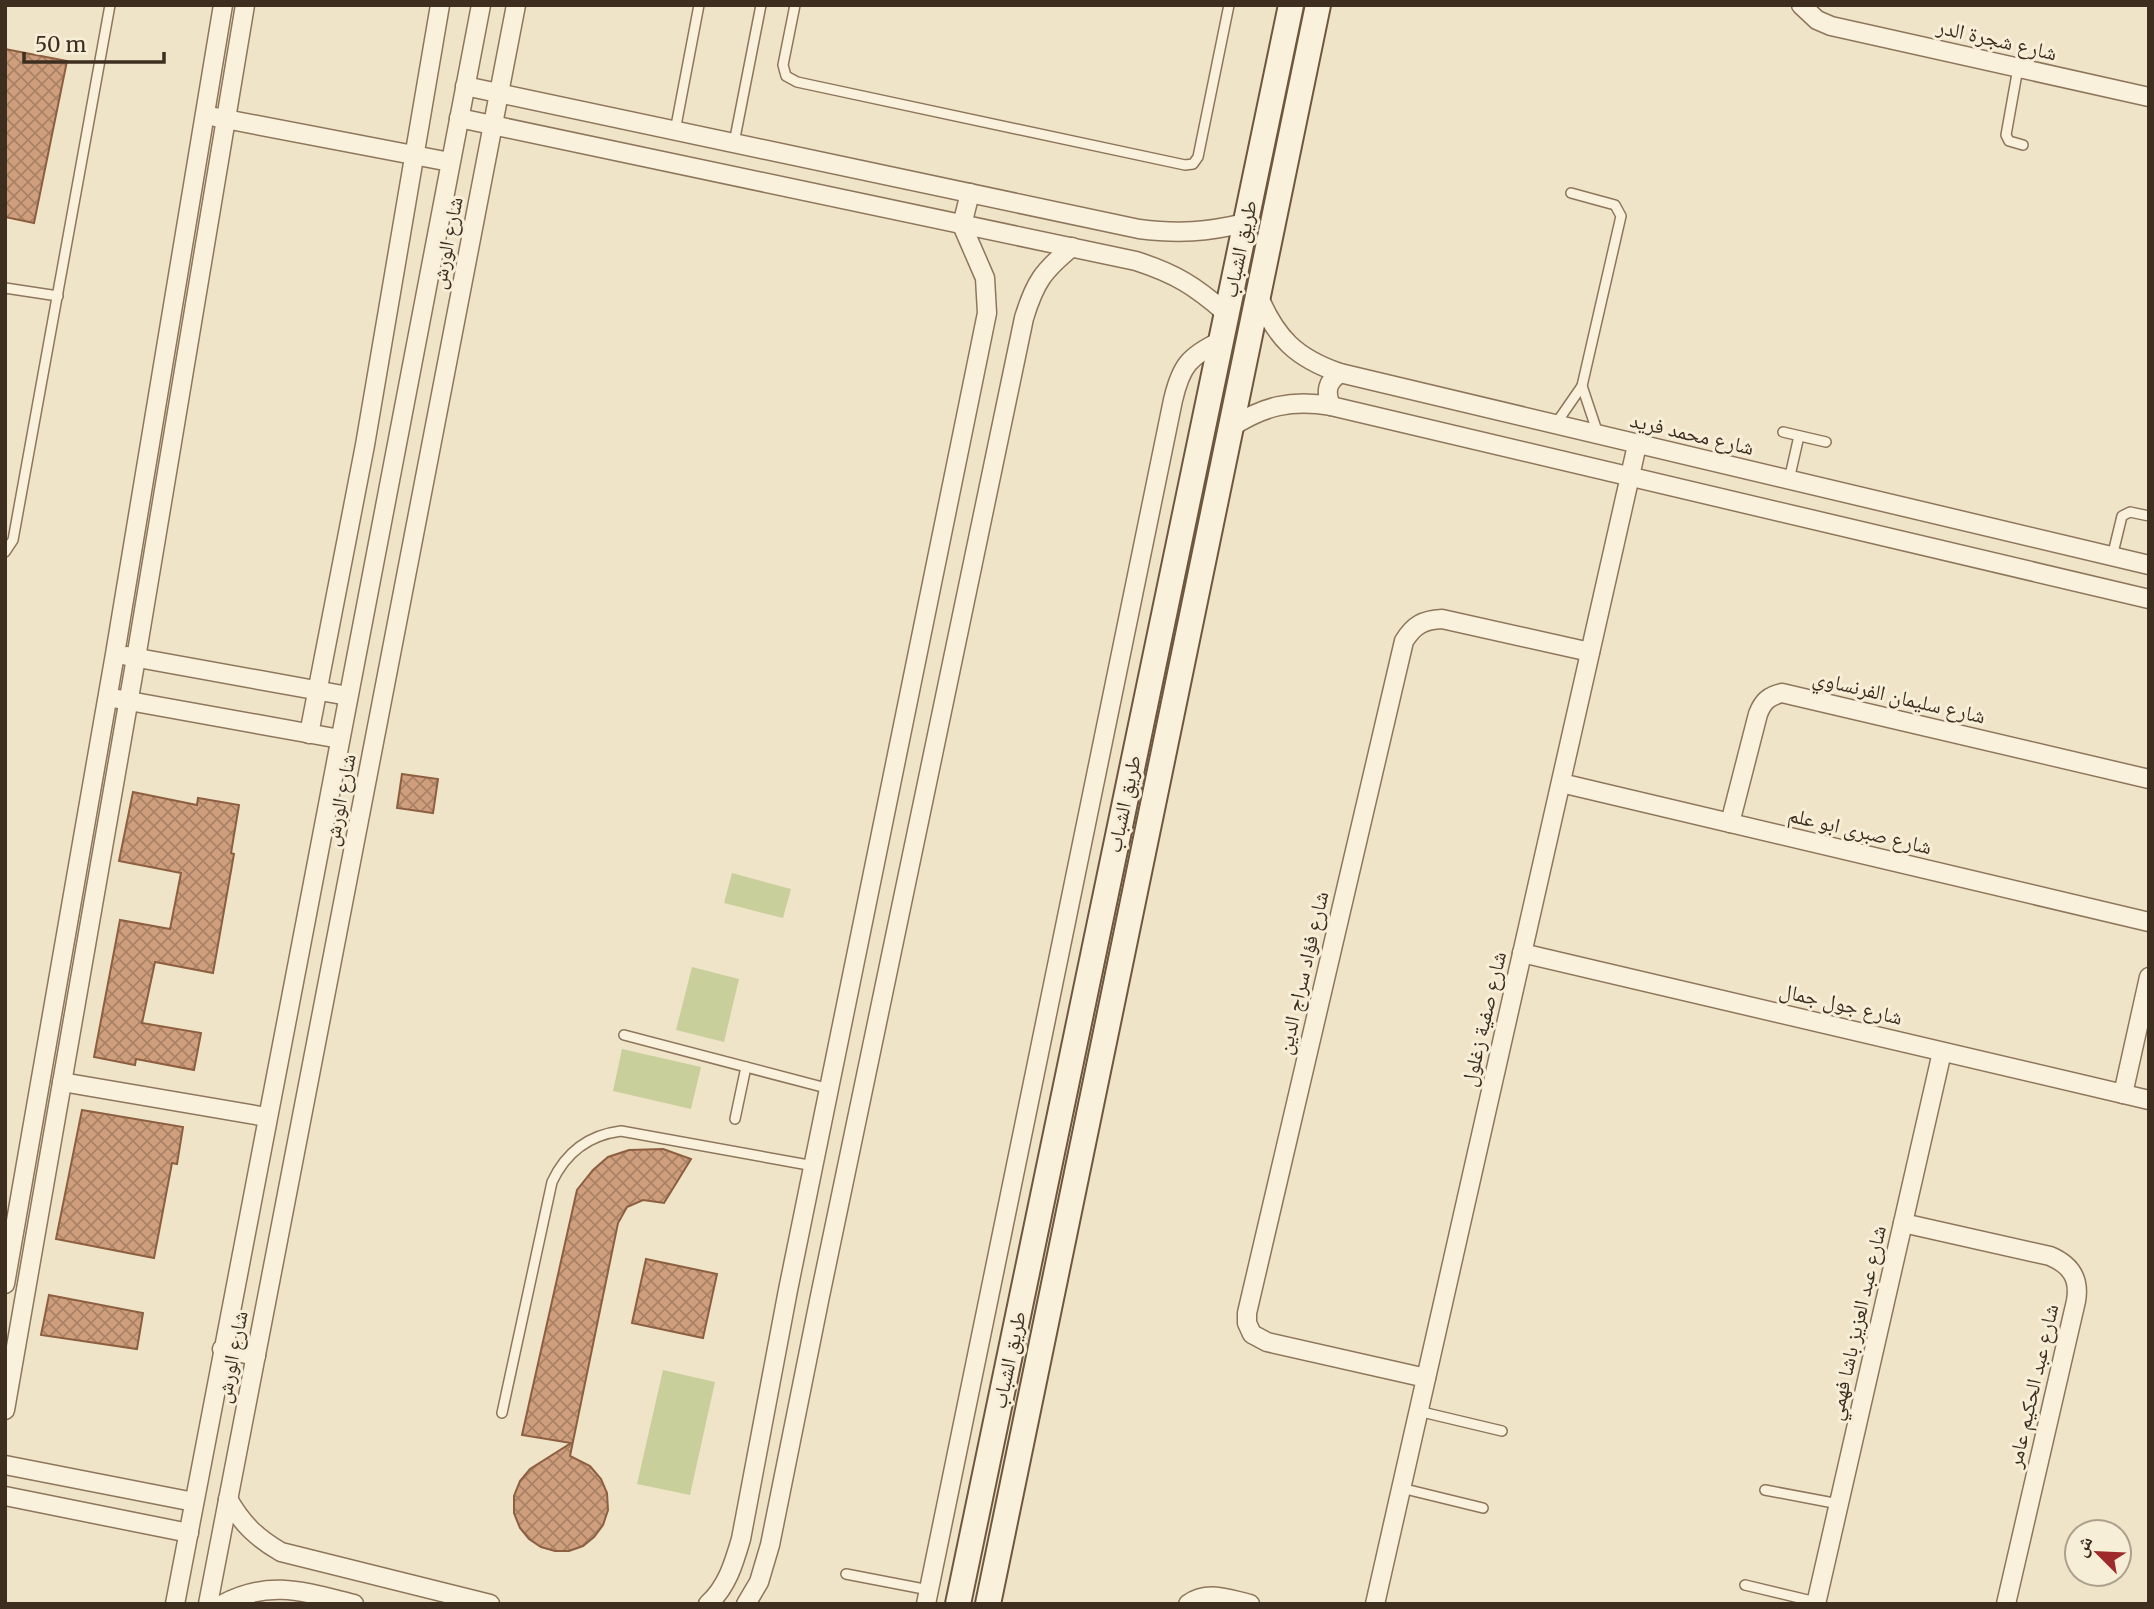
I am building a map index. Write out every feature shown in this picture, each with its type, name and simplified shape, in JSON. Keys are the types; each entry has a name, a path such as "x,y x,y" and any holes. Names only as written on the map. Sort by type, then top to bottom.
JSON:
{"street":[{"path":"5,1284 108,697 223,5"},
{"path":"5,1410 129,701 245,5"},
{"path":"309,734 365,444 440,5"},
{"name":"شارع الورش","path":"175,1604 481,5"},
{"name":"شارع الورش","path":"208,1604 516,5"},
{"name":"طريق الشباب","path":"958,1604 1291,5"},
{"name":"طريق الشباب","path":"988,1604 1318,5"},
{"name":"شارع شجرة الدر","path":"1801,5 1817,20 1831,26 2149,97"},
{"path":"465,86 1139,229 1175,233 1210,231 1245,223"},
{"path":"204,115 450,162"},
{"path":"459,118 1136,261 1170,272 1200,290 1226,313"},
{"path":"708,1604 716,1597 733,1570 741,1539 788,1290 987,313 985,278 962,225 970,193"},
{"path":"746,1604 760,1582 770,1545 920,810 1024,318 1033,290 1049,266 1072,247"},
{"name":"شارع محمد فريد","path":"1258,295 1267,317 1280,337 1297,353 1317,365 1340,373 2149,565"},
{"path":"928,1597 1179,374 1196,352 1221,341"},
{"path":"1331,406 1327,387 1340,373"},
{"path":"1230,428 1248,416 1278,405 1310,402 2149,599"},
{"name":"شارع صفية زغلول","path":"1375,1604 1637,445"},
{"name":"شارع فؤاد سراج الدين","path":"1426,1377 1267,1342 1252,1334 1247,1323 1247,1313 1404,641 1419,624 1426,620 1441,619 1590,652"},
{"path":"115,654 348,696"},
{"name":"شارع سليمان الفرنساوي","path":"1730,823 1762,703 1771,696 1782,693 2149,779"},
{"path":"108,697 340,739"},
{"name":"شارع صبرى ابو علم","path":"1561,783 2149,922"},
{"path":"889,803 920,810"},
{"name":"شارع جول جمال","path":"1522,953 2149,1100"},
{"path":"857,957 889,963"},
{"path":"2123,1094 2149,977"},
{"name":"شارع عبد العزيز باشا فهمي","path":"1816,1603 1942,1052"},
{"path":"62,1082 267,1117"},
{"name":"شارع عبد الحكيم عامر","path":"1903,1223 2050,1256 2062,1261 2076,1280 2076,1301 2007,1604"},
{"path":"788,1290 820,1296"},
{"path":"222,1349 256,1356"},
{"path":"5,1465 194,1502"},
{"path":"5,1496 189,1533"},
{"path":"228,1500 241,1521 259,1539 281,1552 490,1604"},
{"path":"223,1604 254,1591 277,1588 354,1604"},
{"path":"1188,1604 1199,1597 1210,1595 1250,1604"}],"lane":[{"path":"5,552 13,540 110,5"},
{"path":"675,131 699,5"},
{"path":"734,143 761,5"},
{"path":"795,5 783,65 786,76 797,82 1185,165 1193,164 1198,157 1229,5"},
{"path":"2018,68 2006,135 2009,141 2023,145"},
{"path":"1555,425 1582,386 1621,216 1615,205 1571,193"},
{"path":"5,288 58,296"},
{"path":"1582,386 1598,436"},
{"path":"1783,432 1826,442"},
{"path":"1789,480 1799,436"},
{"path":"2112,557 2122,516 2130,512 2149,516"},
{"path":"624,1035 830,1089"},
{"path":"735,1119 746,1067"},
{"path":"502,1413 552,1182 562,1163 580,1145 607,1133 621,1131 814,1166"},
{"path":"1418,1411 1502,1431"},
{"path":"1401,1488 1482,1508"},
{"path":"1765,1490 1839,1504"},
{"path":"846,1574 928,1597"},
{"path":"1745,1585 1816,1603"}],"green space":[{"path":"732,873 791,889 783,918 724,903"},
{"path":"692,967 739,979 724,1042 676,1030"},
{"path":"622,1049 701,1067 691,1109 613,1091"},
{"path":"663,1370 715,1382 690,1495 637,1484"}],"building":[{"path":"5,49 67,61 34,223 5,217"},
{"path":"402,774 438,779 433,813 397,808"},
{"path":"133,792 197,805 198,798 239,805 231,853 234,854 213,973 155,962 142,1023 201,1033 194,1070 136,1059 135,1065 94,1057 120,920 170,929 181,873 119,861"},
{"path":"82,1110 183,1127 177,1164 172,1163 154,1258 56,1239"},
{"path":"663,1149 691,1159 664,1203 643,1200 627,1207 618,1223 570,1456 590,1466 601,1479 607,1493 608,1510 603,1525 583,1546 569,1551 541,1547 529,1539 520,1528 514,1513 514,1496 520,1481 530,1469 571,1443 522,1435 577,1190 608,1157 629,1150"},
{"path":"646,1259 717,1274 703,1338 632,1323"},
{"path":"49,1295 143,1313 137,1349 41,1335"}]}
